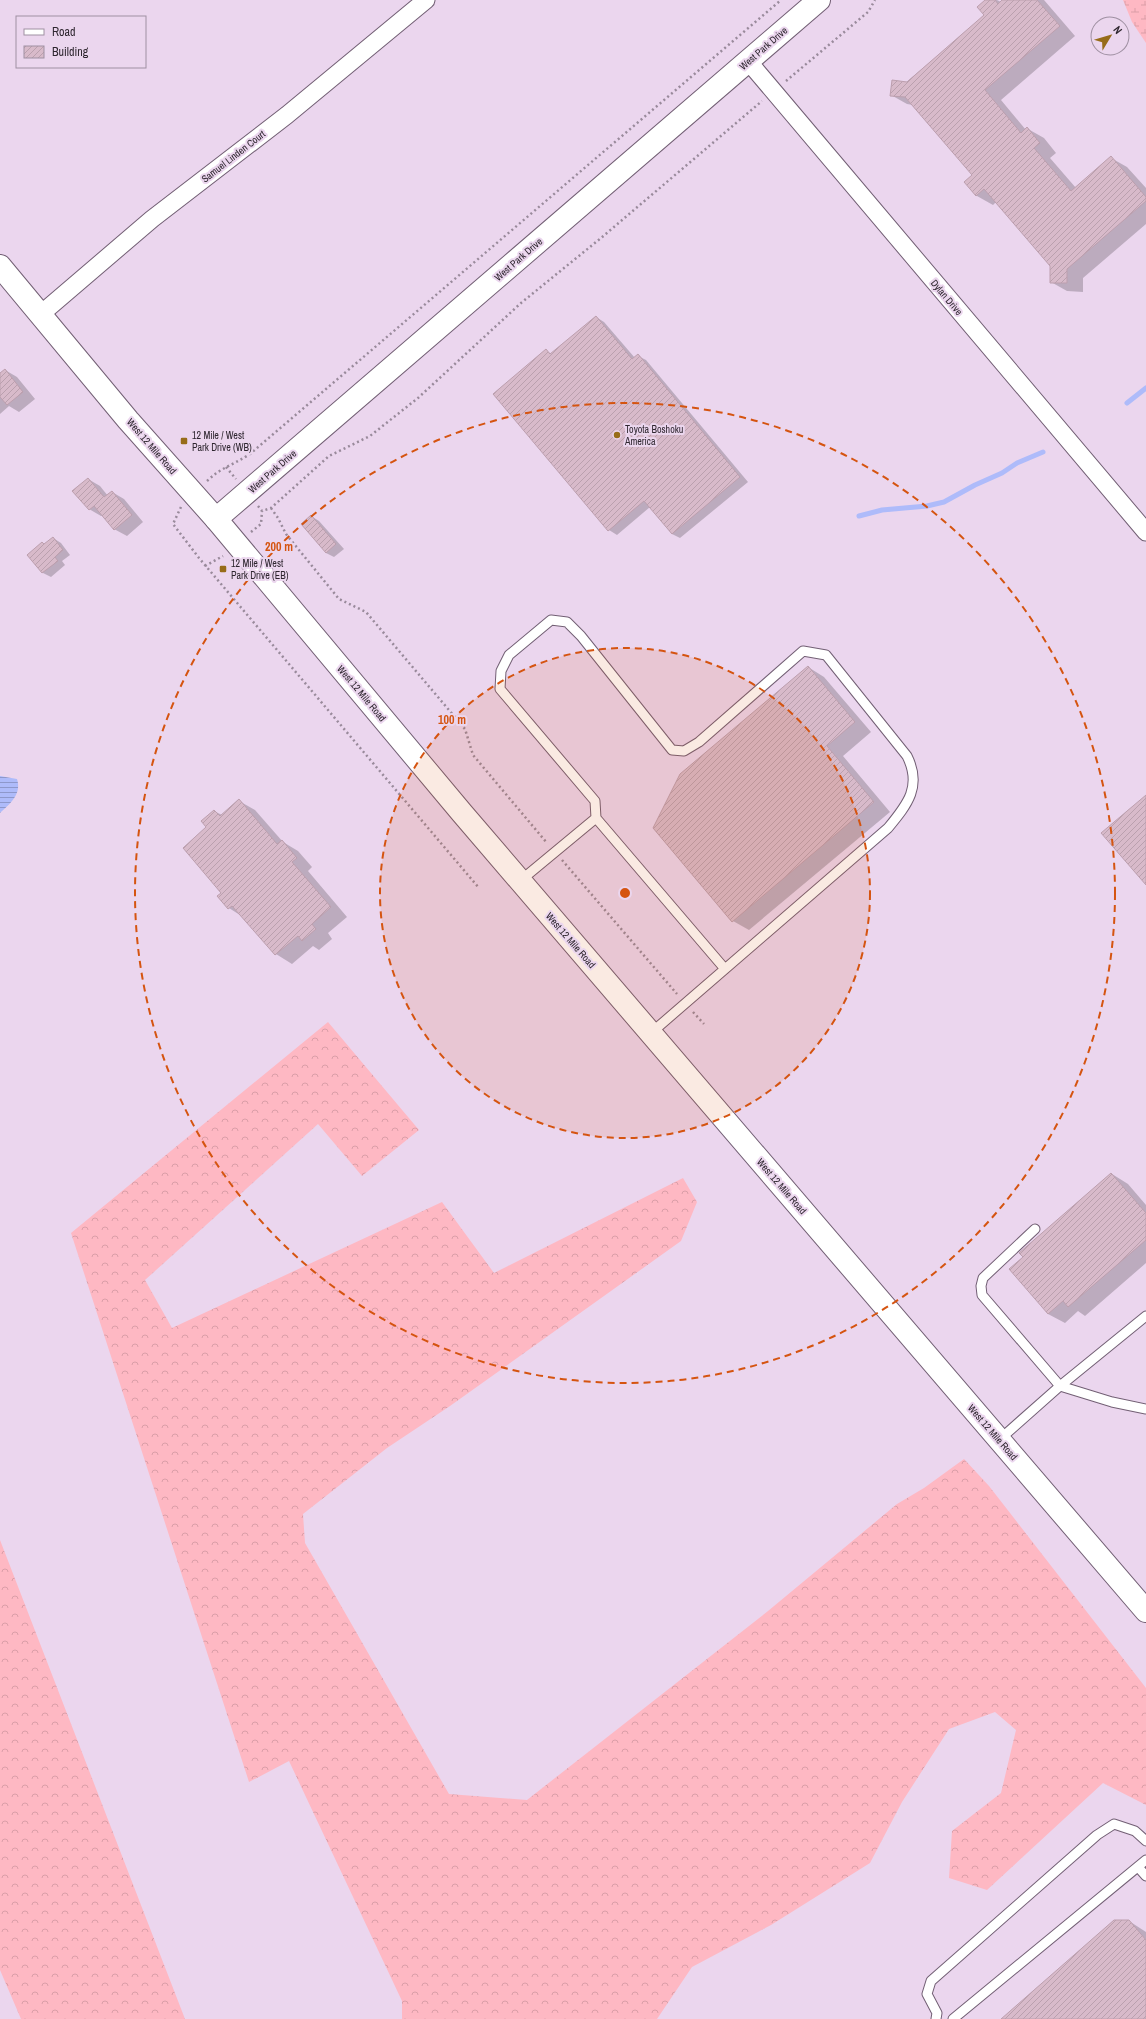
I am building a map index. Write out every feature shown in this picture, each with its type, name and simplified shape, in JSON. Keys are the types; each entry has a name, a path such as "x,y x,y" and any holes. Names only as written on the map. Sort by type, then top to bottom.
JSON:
{"main road":[{"name":"West Park Drive","path":"216,519 819,0"},
{"name":"West 12 Mile Road","path":"0,266 128,420 216,519 520,881 1146,1611"}],"street":[{"name":"Samuel Linden Court","path":"41,314 152,219 287,115 426,0"},
{"name":"Dylan Drive","path":"748,61 1146,532"}],"lane":[{"path":"651,1034 888,828 903,810 913,788 913,769 906,756 826,655 803,651 699,742 684,751 672,750 581,636 567,622 551,620 508,655 501,671 500,689 595,801 596,818 725,969"},
{"path":"520,881 596,818"},
{"path":"1035,1229 983,1278 980,1286 982,1295 1060,1386 1112,1402 1146,1409"},
{"path":"999,1440 1060,1386 1146,1316"},
{"path":"936,2019 937,2013 927,1994 931,1981 1097,1835 1114,1824 1135,1831 1146,1840"},
{"path":"953,2019 1146,1860"},
{"path":"1138,1867 1146,1876"}],"path":[{"path":"216,472 235,464 250,454 781,0"},
{"path":"226,467 262,511 271,508 329,456 370,436 418,398 521,302 601,238 774,92 865,14 875,0"},
{"path":"180,508 178,516 173,524 206,566 479,888"},
{"path":"271,508 286,534 339,599 366,612 465,729 473,755 704,1024"},
{"path":"206,566 219,559"}],"green space":[{"path":"1123,0 1146,0 1146,43 1132,22"},
{"path":"328,1022 419,1130 362,1176 318,1124 145,1280 172,1328 442,1202 494,1273 683,1178 697,1202 681,1241 450,1406 387,1448 303,1514 305,1543 449,1794 527,1800 768,1611 897,1504 924,1488 964,1459 989,1486 1146,1688 1146,1805 1103,1783 987,1890 949,1878 952,1831 1001,1793 1016,1730 995,1712 949,1729 902,1802 870,1863 771,1925 692,1967 657,2019 402,2019 402,2001 289,1761 249,1782 71,1233"},
{"path":"0,1540 185,2019 21,2019 0,1970"}],"water":[{"path":"0,776 17,779 18,789 8,806 0,813"}],"building":[{"path":"985,0 995,0 998,4 1002,0 1037,0 1060,26 985,90 1021,133 1027,127 1040,143 1034,148 1071,191 1111,156 1146,197 1146,201 1067,269 1067,283 1050,283 1050,266 984,189 976,196 964,182 972,175 905,97 890,96 892,80 907,82 984,15 977,7"},
{"name":"Toyota Boshoku America","path":"596,316 632,359 638,354 740,477 672,534 644,501 608,531 493,394 546,349 550,354"},
{"path":"5,369 23,392 7,405 0,397 0,373"},
{"path":"88,478 104,497 112,491 132,515 114,530 94,506 89,510 72,491"},
{"path":"311,515 336,544 326,553 301,524"},
{"path":"53,537 63,550 55,557 58,561 42,573 27,555 42,542 44,544"},
{"path":"808,666 855,722 827,746 874,802 732,922 653,828 680,774"},
{"path":"1146,795 1146,885 1101,833"},
{"path":"239,799 277,844 282,840 297,858 292,862 331,907 312,924 316,929 302,941 298,936 275,955 232,906 228,909 217,896 221,893 183,848 206,827 201,821 214,810 220,816"},
{"path":"1111,1173 1146,1213 1146,1240 1068,1307 1063,1301 1048,1314 1009,1269 1023,1257 1019,1253"},
{"path":"1114,1920 1129,1920 1146,1940 1146,2019 1001,2019"}],"waterway":[{"path":"1127,403 1146,388"},
{"path":"859,516 882,510 927,506 944,502 975,485 1002,473 1017,463 1043,452"}],"place":[{"name":"Toyota Boshoku America","path":"617,435"},
{"name":"12 Mile / West Park Drive (WB)","path":"184,441"},
{"name":"12 Mile / West Park Drive (EB)","path":"223,569"}]}
